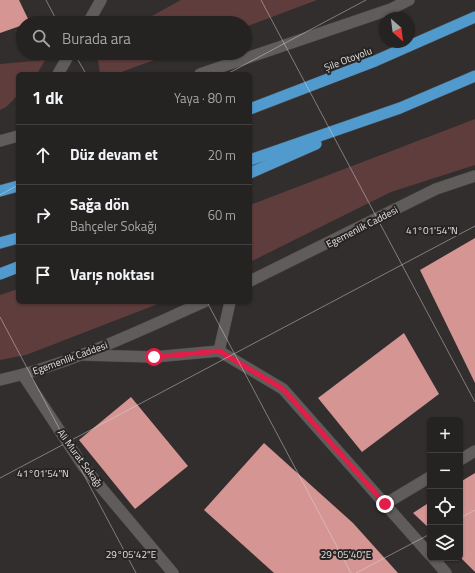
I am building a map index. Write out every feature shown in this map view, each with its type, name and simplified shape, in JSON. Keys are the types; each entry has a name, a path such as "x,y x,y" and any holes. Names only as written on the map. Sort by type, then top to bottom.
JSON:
{"highway":[{"name":"Şile Otoyolu","path":"252,108 375,61 475,17"},
{"path":"252,172 475,76"},
{"path":"252,159 400,108"},
{"path":"0,191 16,187"},
{"path":"0,243 16,239"},
{"path":"0,274 16,268"}],"street":[{"path":"92,16 101,0"},
{"path":"252,56 391,9 409,0"},
{"path":"59,72 66,60"},
{"path":"206,72 241,60"},
{"path":"0,141 16,137"},
{"name":"Egemenlik Caddesi","path":"252,280 436,189 475,176"},
{"name":"Egemenlik Caddesi","path":"0,380 23,375 83,355 199,304"},
{"path":"219,351 230,304"},
{"path":"83,355 154,357 219,351 283,389 427,552"},
{"name":"Ali Murat Sokağı","path":"23,375 83,466 173,573"},
{"path":"463,458 475,451"},
{"path":"385,504 427,480"},
{"path":"435,561 446,573"}],"shaded area":[{"path":"181,0 317,0 252,24 252,16 152,16"},
{"path":"45,60 38,72 16,72 16,97 6,107 0,110 0,64"},
{"path":"98,60 154,60 121,72 100,72"},
{"path":"475,119 475,165 391,192 252,261 252,204"},
{"path":"16,290 16,304 158,304 26,355 0,360 0,295"}],"building":[{"path":"0,0 19,0 27,16 16,16 16,27 0,33"},
{"path":"475,238 475,383 420,270"},
{"path":"404,333 439,394 362,452 318,398"},
{"path":"131,397 188,466 135,509 79,440"},
{"path":"264,443 353,523 398,573 274,573 204,510"},
{"path":"475,473 475,572 463,560 463,480"},
{"path":"427,504 427,526 413,513"}],"route":[{"path":"154,357 219,351 283,389 385,504"}]}
